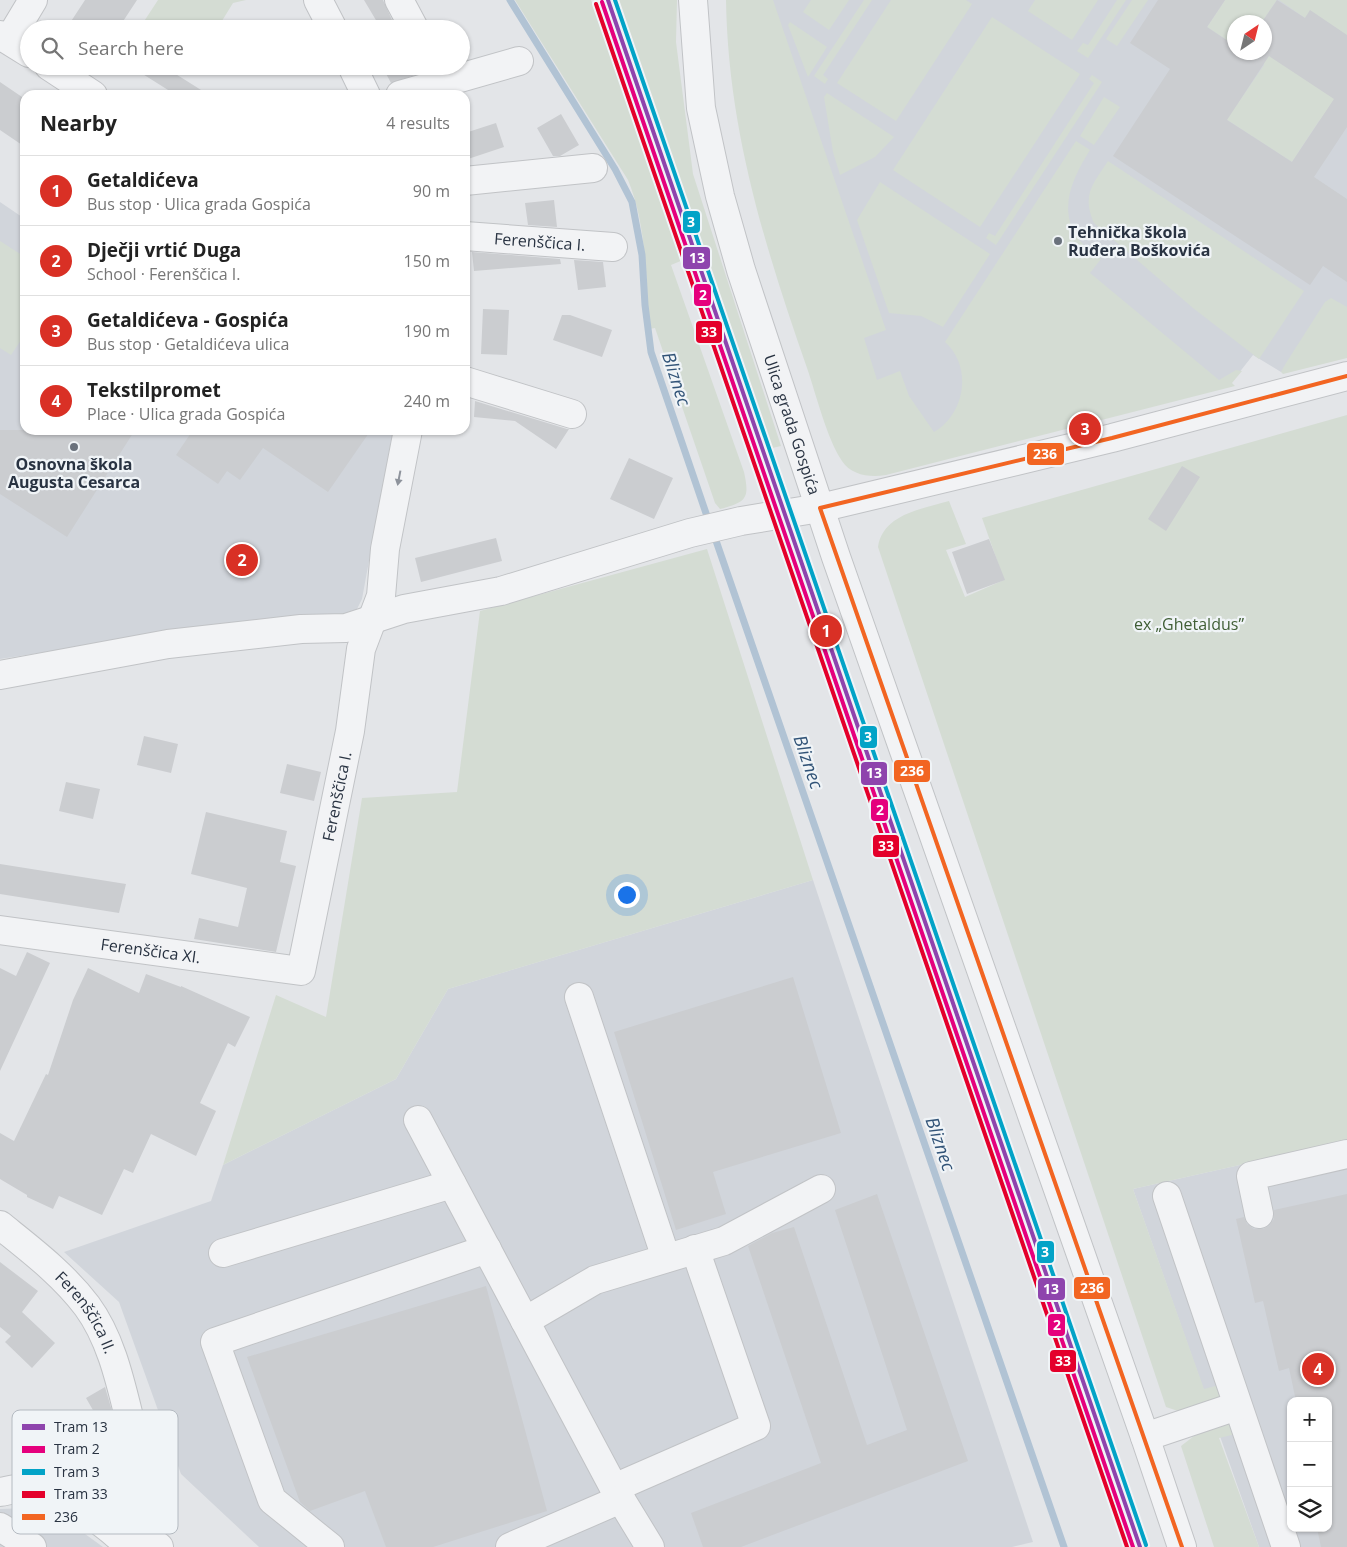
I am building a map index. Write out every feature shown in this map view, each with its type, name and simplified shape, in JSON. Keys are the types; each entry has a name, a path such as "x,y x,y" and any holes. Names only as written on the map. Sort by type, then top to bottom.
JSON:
{"street":[{"path":"24,20 34,0"},
{"path":"318,0 328,20"},
{"path":"399,0 410,20"},
{"name":"Ulica grada Gospića","path":"694,0 701,108 720,196 744,280 820,508 1146,1437 1182,1547"},
{"path":"12,43 20,27"},
{"path":"418,90 519,61"},
{"path":"63,75 85,90"},
{"path":"356,75 364,90"},
{"path":"470,180 593,168"},
{"name":"Ferenščica I.","path":"470,236 614,247"},
{"path":"0,675 168,644 301,629 346,628 404,609 501,591 690,533 741,521 820,508 1102,440 1347,376"},
{"path":"470,383 572,414"},
{"name":"Ferenščica I.","path":"301,971 350,731 361,649 381,596 385,549 407,435"},
{"name":"Ferenščica XI.","path":"0,930 301,971"},
{"path":"579,997 666,1258"},
{"path":"418,1120 618,1494 650,1547"},
{"path":"1259,1214 1251,1176 1347,1154"},
{"path":"224,1253 452,1184"},
{"path":"525,1321 595,1280 724,1241 821,1188"},
{"path":"1167,1196 1286,1547"},
{"name":"Ferenščica II.","path":"0,1225 50,1265 88,1306 108,1345 127,1410"},
{"path":"330,1547 272,1500 215,1342 487,1249"},
{"path":"510,1547 756,1426 694,1249"},
{"path":"1146,1437 1237,1406"},
{"path":"0,1527 32,1547"},
{"path":"123,1540 151,1540 159,1547"}],"shaded area":[{"name":"Tehnička škola Ruđera Boškovića","path":"728,0 1347,0 1347,355 1281,372 1253,355 1231,383 872,475"},
{"path":"0,202 20,216 20,435 392,435 362,599 355,613 346,617 141,637 0,659"},
{"path":"813,880 1033,1542 1012,1547 259,1547 181,1474 178,1466 178,1410 158,1410 119,1302 64,1252 211,1201 223,1165 396,1079 448,989"},
{"path":"1347,1141 1347,1547 1259,1547 1133,1189"},
{"path":"0,1509 12,1509 12,1534 85,1534 103,1547 0,1547"}],"green space":[{"path":"158,0 246,0 233,3 223,20 145,20"},
{"path":"515,0 591,0 683,260 671,265 744,472 746,494 736,504 720,509 715,503 655,328 649,329 642,234 639,216 628,180"},
{"path":"613,0 677,0 676,42 693,174 781,446 768,449"},
{"path":"726,0 773,0 886,330 864,338 877,380 900,371 909,396 934,432 945,424 953,414 962,390 959,364 954,352 945,342 1076,141 1090,150 1073,183 1068,206 1069,218 1073,230 1080,241 1101,259 1090,273 1219,380 1236,370 1242,371 1232,383 1235,386 886,475 867,476 850,470 842,461 831,441 763,233 741,142 728,48"},
{"path":"811,0 849,0 829,30 803,12"},
{"path":"864,0 872,0 823,75 828,79 825,84 814,76"},
{"path":"891,0 966,0 972,4 896,121 837,83"},
{"path":"1035,0 1098,0 1072,40 1028,11"},
{"path":"1117,0 1126,0 1088,58 1077,51 1083,43 1088,45"},
{"path":"1132,0 1148,0 1117,46 1106,39"},
{"path":"1225,0 1277,0 1267,15 1227,15 1227,40 1207,27"},
{"path":"1279,0 1347,0 1347,36 1311,11 1305,18"},
{"path":"992,17 1080,74 980,227 893,170"},
{"path":"790,22 827,47 808,77 788,25"},
{"path":"1272,57 1343,104 1319,121 1292,162 1215,112 1236,106 1264,65 1264,60 1272,60"},
{"path":"1092,75 1102,82 996,245 986,238 989,233 995,236 1094,83 1089,79"},
{"path":"827,93 894,137 875,157 840,175 833,152 824,97"},
{"path":"1104,97 1120,107 1094,145 1080,136"},
{"path":"1108,161 1304,291 1259,359 1193,308 1094,223 1089,205 1090,190"},
{"path":"880,182 990,254 943,327 921,316 889,313 857,220"},
{"path":"0,241 20,254 20,342 11,355 0,348"},
{"path":"1331,298 1347,307 1347,358 1283,374 1281,372 1286,363 1325,302"},
{"name":"ex „Ghetaldus”","path":"1347,415 1347,1141 1133,1189 1204,1389 1223,1384 1219,1399 1178,1411 1166,1407 878,547 881,536 887,527 896,520 916,510 949,501 966,544 946,550 965,597 1004,580 982,518"},
{"path":"707,549 813,880 448,989 396,1079 223,1165 276,995 326,1017 362,798 457,792 480,611"},
{"path":"1227,1423 1233,1424 1240,1433 1219,1438 1259,1547 1214,1547 1181,1446 1194,1436"}],"building":[{"path":"85,0 137,0 124,20 72,20"},
{"path":"364,0 383,0 392,20 376,20"},
{"path":"1158,0 1225,0 1207,27 1227,40 1227,60 1266,60 1227,120 1292,162 1334,99 1272,58 1272,15 1267,15 1277,0 1305,18 1310,10 1347,35 1347,127 1314,177 1347,199 1347,282 1323,266 1310,285 1113,156 1170,69 1130,43"},
{"path":"144,75 177,75 201,90 168,90"},
{"path":"387,75 415,75 391,83"},
{"path":"0,82 20,96 20,144 0,130"},
{"path":"561,114 579,145 560,156 553,156 537,128"},
{"path":"496,123 504,147 470,158 470,131"},
{"path":"554,200 557,227 528,225 525,203"},
{"path":"472,252 560,259 561,264 474,271"},
{"path":"574,260 603,262 606,287 578,290"},
{"path":"483,309 509,310 507,355 481,354"},
{"path":"562,315 570,315 612,330 602,357 553,340"},
{"path":"475,401 569,429 556,449 515,421 474,417"},
{"path":"0,430 20,430 20,435 132,435 67,537 0,494"},
{"path":"190,435 368,435 328,492 263,448 240,480 227,471 218,484 176,455"},
{"path":"629,458 673,478 654,519 610,499"},
{"path":"1182,466 1200,477 1166,531 1148,519"},
{"path":"496,538 502,561 421,582 415,558"},
{"path":"989,539 1005,580 967,594 952,552"},
{"path":"144,736 178,744 171,773 137,765"},
{"path":"287,764 321,772 314,801 280,793"},
{"path":"66,782 100,789 93,819 59,811"},
{"path":"206,812 287,831 280,862 296,866 276,952 194,939 199,918 238,927 247,888 191,874"},
{"path":"0,864 126,884 119,913 0,894"},
{"path":"27,952 50,963 0,1071 0,968 16,976"},
{"path":"88,968 139,993 146,974 181,986 250,1017 235,1047 228,1043 200,1103 216,1111 196,1156 151,1134 133,1173 124,1169 102,1215 59,1196 53,1209 27,1197 27,1195 0,1179 0,1133 14,1141 46,1074 48,1075 73,1000"},
{"path":"793,977 841,1133 713,1172 726,1214 676,1230 614,1032"},
{"path":"877,1194 968,1461 741,1547 703,1547 691,1513 821,1463 748,1246 772,1233 794,1227 867,1445 907,1430 835,1210"},
{"path":"1347,1194 1347,1547 1321,1547 1318,1532 1332,1532 1332,1397 1295,1397 1289,1368 1279,1371 1263,1301 1255,1303 1236,1219 1244,1217 1247,1224 1254,1229 1263,1229 1269,1226 1274,1219 1274,1210"},
{"path":"0,1262 38,1291 22,1312 55,1343 32,1368 5,1342 11,1336 0,1327"},
{"path":"486,1286 547,1511 433,1547 386,1547 365,1491 310,1511 300,1502 247,1357"},
{"path":"105,1387 112,1410 93,1410 86,1398"}],"waterway":[{"name":"Bliznec","path":"510,0 615,169 632,202 642,255 645,305 651,352 709,522"},
{"name":"Bliznec","path":"713,532 1064,1547"}],"tram line":[{"name":"13","path":"608,0 1140,1547"},
{"name":"3","path":"615,0 1146,1545"},
{"name":"2","path":"602,2 1133,1547"},
{"name":"33","path":"596,4 1127,1547"}],"transit line":[{"name":"236","path":"1182,1547 820,508 1112,438 1347,376"}],"place":[{"name":"Tehnička škola Ruđera Boškovića","path":"1058,241"},
{"name":"Getaldićeva - Gospića","path":"1085,429"},
{"name":"Osnovna škola Augusta Cesarca","path":"74,447"},
{"name":"Dječji vrtić Duga","path":"242,560"},
{"name":"Getaldićeva","path":"826,631"},
{"name":"Tekstilpromet","path":"1318,1369"}]}
